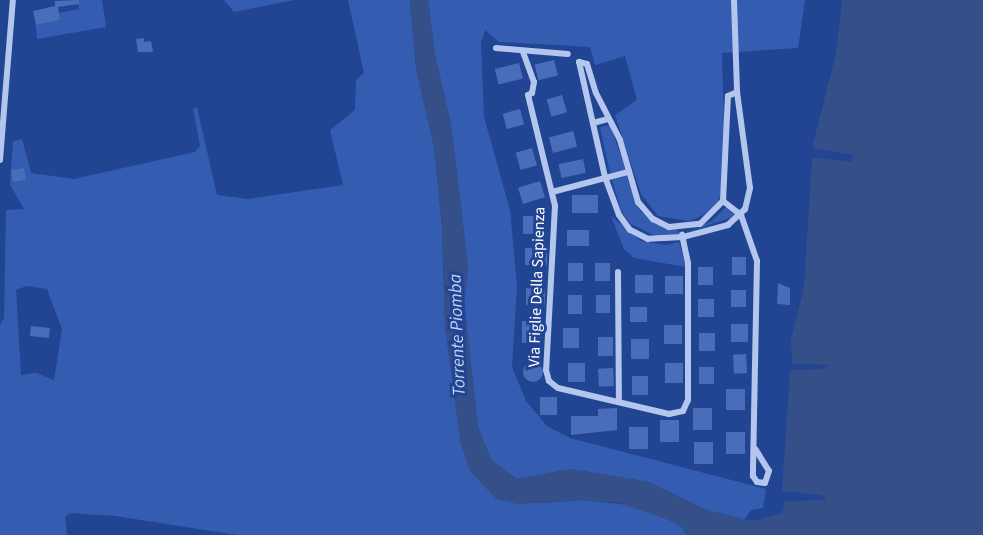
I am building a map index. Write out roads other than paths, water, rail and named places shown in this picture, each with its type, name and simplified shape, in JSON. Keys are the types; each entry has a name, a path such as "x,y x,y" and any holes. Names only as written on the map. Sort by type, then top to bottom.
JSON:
{"street":[{"path":"734,0 736,92 750,188 741,215 728,225 683,237 648,239 630,230 619,215 605,177 578,64 587,64 620,140 628,172 645,212 661,224 679,228 700,224 723,201 728,96 736,92"},
{"path":"0,160 13,3"},
{"path":"496,48 568,54"},
{"name":"Via Figlie Della Sapienza","path":"523,52 534,82 532,93 528,95 555,206 546,370 549,381 558,388 619,402 673,414 683,411 688,403 688,263 683,237"},
{"path":"593,123 609,118"},
{"name":"Via Figlie Della Sapienza","path":"552,192 628,172"},
{"path":"723,201 741,215 757,261 753,476 757,482 765,483 770,471 755,449"},
{"path":"679,228 683,237"},
{"path":"618,272 619,402"}],"water":[{"name":"Torrente Piomba","path":"410,0 428,0 435,55 451,125 468,266 464,302 478,427 491,460 517,479 571,469 649,482 704,509 752,521 782,513 785,501 827,500 822,495 782,491 790,370 823,369 829,365 792,364 791,340 804,287 812,157 851,162 853,155 812,148 836,53 842,0 983,0 983,535 686,535 684,529 669,520 619,503 584,500 518,504 496,499 470,471 461,445 445,327 442,226 434,147 416,68"}]}
